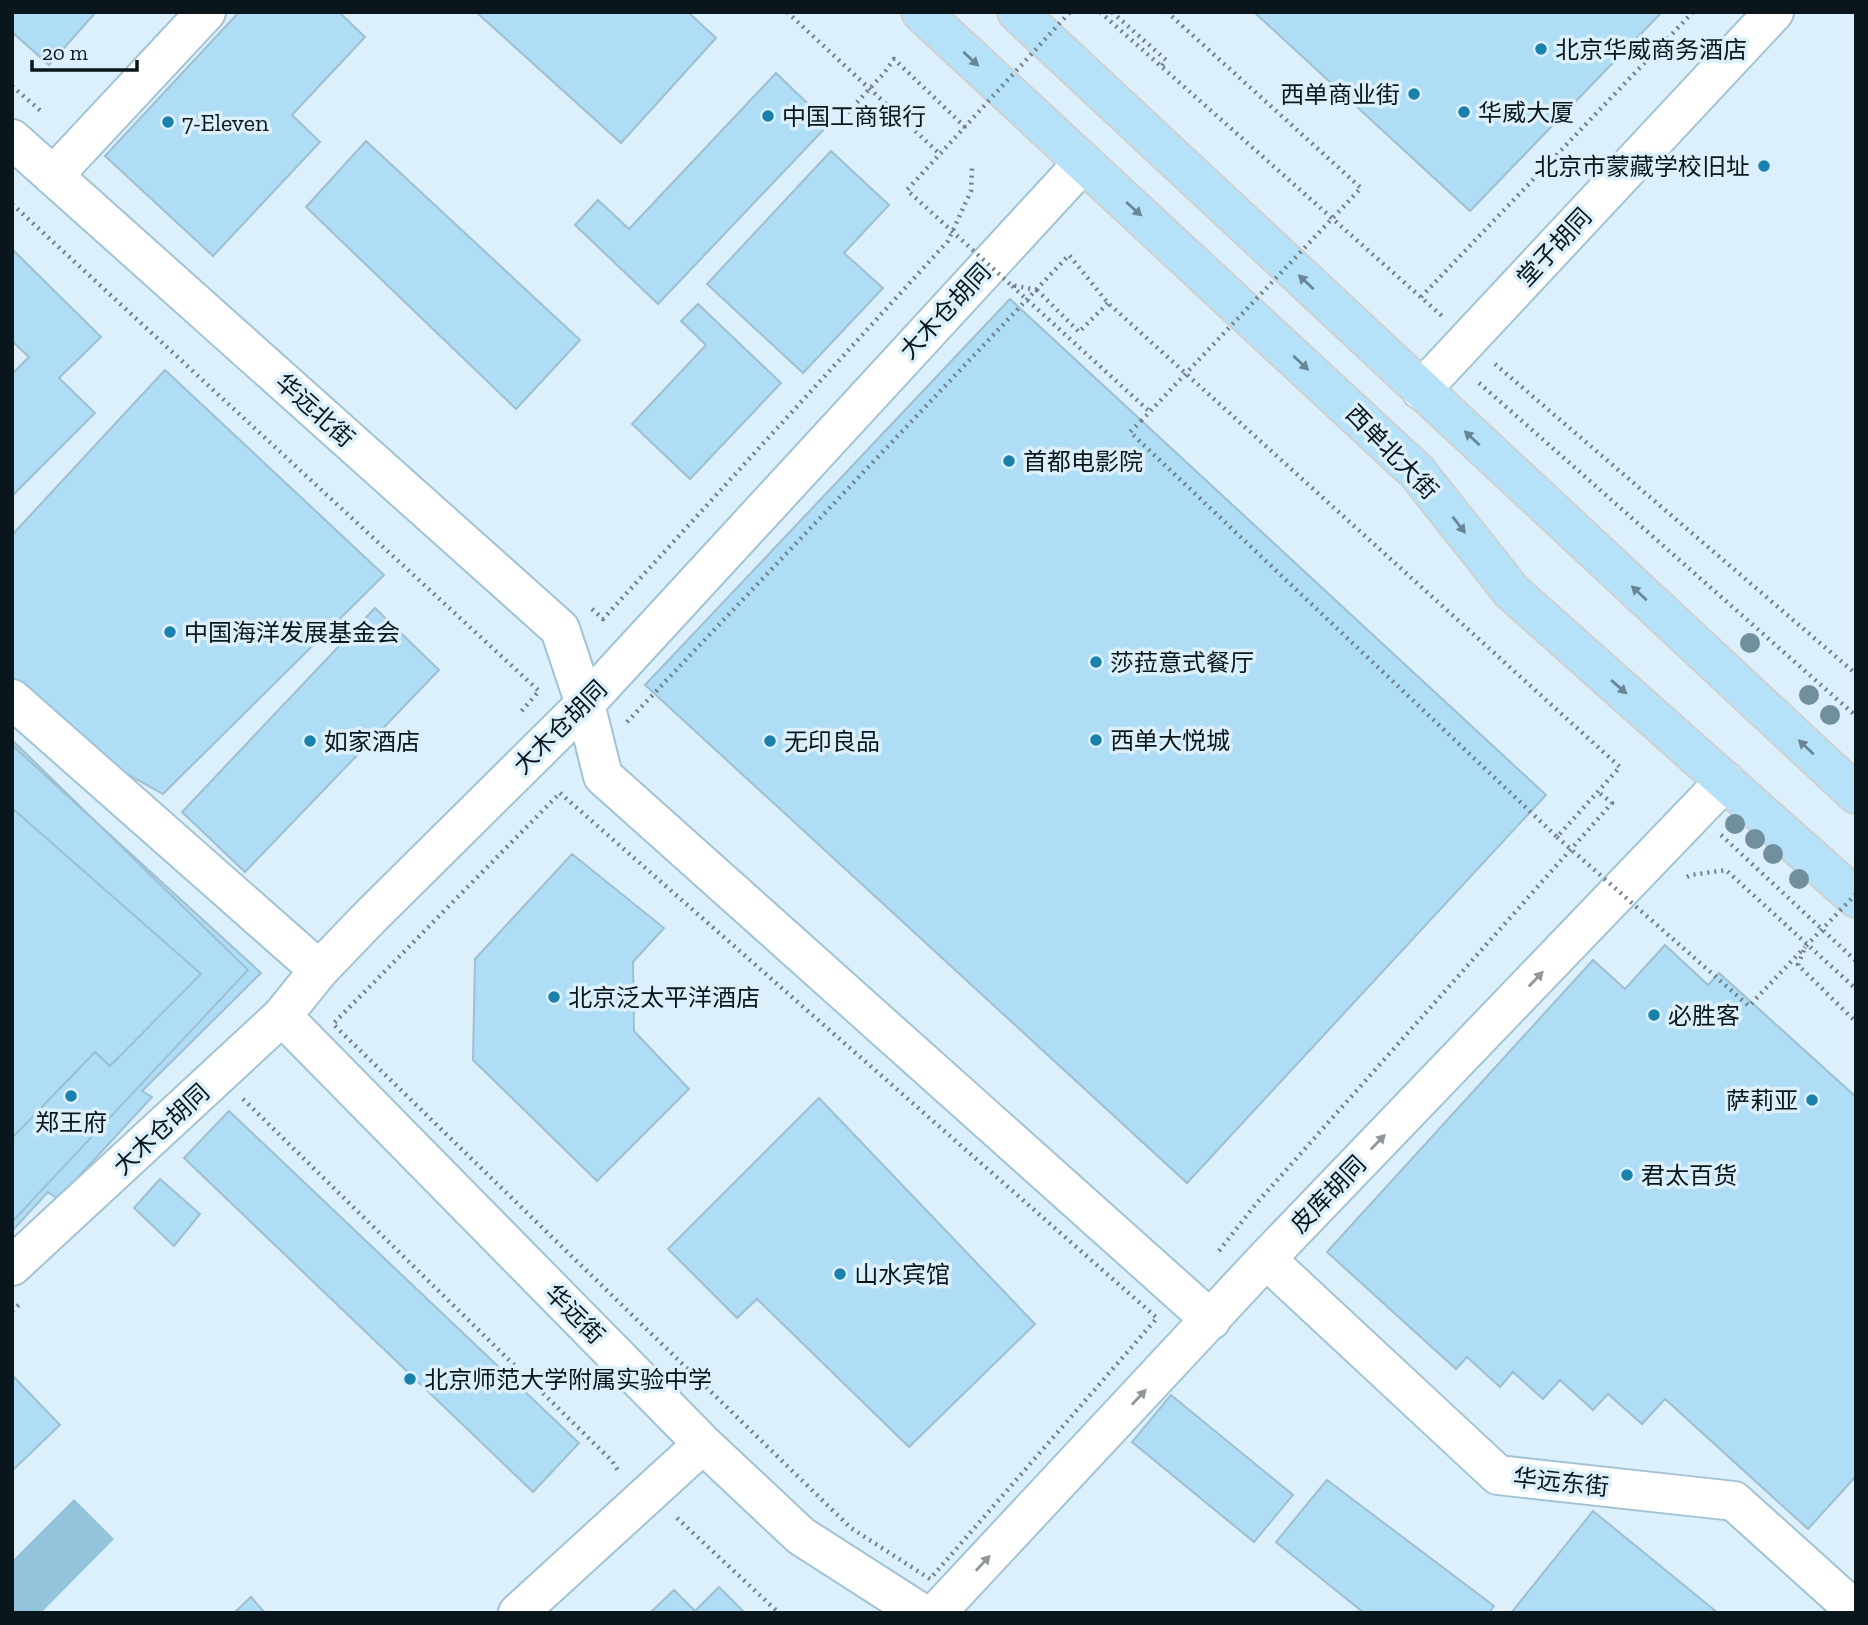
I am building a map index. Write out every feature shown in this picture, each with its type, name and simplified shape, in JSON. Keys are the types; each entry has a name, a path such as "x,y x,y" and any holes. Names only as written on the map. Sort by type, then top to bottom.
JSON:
{"main road":[{"name":"西单北大街","path":"921,12 1417,472 1511,592 1856,896"},
{"path":"1017,12 1856,794"}],"street":[{"path":"53,176 206,12"},
{"name":"堂子胡同","path":"1421,390 1774,12"},
{"name":"华远北街","path":"12,139 560,629 585,704 603,776 1211,1320"},
{"name":"大木仓胡同","path":"12,1266 282,1016 319,970 585,704 1083,163"},
{"path":"12,699 319,970"},
{"name":"皮库胡同","path":"929,1602 1211,1320 1266,1258 1725,781"},
{"name":"华远街","path":"282,1016 703,1444 801,1536 929,1602"},
{"name":"华远东街","path":"1266,1258 1498,1475 1734,1501 1856,1611"},
{"path":"518,1613 703,1444"}],"path":[{"path":"787,12 941,155"},
{"path":"1070,12 907,190 1149,411"},
{"path":"1100,12 1467,339 1856,674"},
{"path":"1112,12 1166,60 1161,67"},
{"path":"1167,12 1361,188 1130,432 1557,837 1749,1006 1856,896"},
{"path":"1420,297 1693,12"},
{"path":"838,123 894,59 966,128"},
{"path":"12,86 51,120"},
{"path":"583,600 603,619 948,241 971,191 972,167"},
{"path":"12,204 539,691"},
{"path":"622,728 1069,255 1108,303 1620,767 1557,837"},
{"path":"1011,285 1037,289 1079,332 1108,303"},
{"path":"1217,1253 1255,1205 1612,803 1597,791"},
{"path":"560,793 333,1024 929,1602"},
{"path":"1691,875 1726,870 1856,989"},
{"path":"1805,947 1798,965 1856,1021"},
{"path":"252,1108 612,1461 621,1476"},
{"path":"680,1519 779,1613"}],"shaded area":[{"path":"74,1499 114,1539 41,1613 12,1613 12,1561"}],"building":[{"path":"12,12 96,12 49,65 12,32"},
{"path":"239,12 339,12 365,37 292,115 320,142 213,256 105,156"},
{"path":"476,12 688,12 716,38 621,143"},
{"name":"华威大厦","path":"1254,12 1662,12 1470,211"},
{"path":"776,73 829,124 658,304 575,225 598,200 629,229"},
{"path":"366,141 580,340 516,409 306,207"},
{"path":"831,151 889,205 844,253 883,288 803,373 707,284"},
{"path":"12,249 101,337 59,378 95,413 12,496 12,374 29,357 12,341"},
{"name":"西单大悦城","path":"1010,299 1546,795 1187,1183 645,685"},
{"path":"698,304 781,383 690,479 632,424 706,345 681,321"},
{"name":"中国海洋发展基金会","path":"165,370 384,575 163,794 79,747 12,688 12,535"},
{"name":"如家酒店","path":"375,608 439,670 245,872 182,812"},
{"name":"郑王府","path":"12,740 248,970 12,1222"},
{"path":"12,745 261,973 142,1091 152,1097 58,1199 48,1192 12,1231 12,1138 95,1052 110,1066 201,974 12,808"},
{"name":"北京泛太平洋酒店","path":"572,854 664,928 633,962 634,1031 689,1089 597,1181 473,1060 475,959"},
{"name":"君太百货","path":"1665,945 1708,985 1719,973 1856,1097 1856,1476 1808,1529 1665,1399 1642,1424 1608,1394 1593,1410 1560,1380 1543,1399 1513,1372 1500,1387 1467,1357 1456,1369 1327,1252 1593,960 1625,989"},
{"name":"山水宾馆","path":"819,1098 1035,1324 909,1447 757,1299 737,1318 668,1249"},
{"path":"229,1111 579,1443 533,1492 184,1158"},
{"path":"160,1179 200,1214 174,1246 134,1208"},
{"path":"12,1375 60,1425 12,1471"},
{"path":"1171,1395 1293,1495 1254,1542 1132,1442"},
{"path":"1327,1480 1494,1606 1489,1613 1364,1613 1276,1542"},
{"path":"1593,1511 1718,1613 1511,1613"},
{"path":"719,1587 745,1613 650,1613 674,1590 695,1611"},
{"path":"251,1597 265,1613 234,1613"}],"place":[{"name":"北京华威商务酒店","path":"1541,49"},
{"name":"西单商业街","path":"1414,94"},
{"name":"华威大厦","path":"1464,112"},
{"name":"中国工商银行","path":"768,116"},
{"name":"7-Eleven","path":"168,122"},
{"name":"北京市蒙藏学校旧址","path":"1764,166"},
{"name":"首都电影院","path":"1009,461"},
{"name":"中国海洋发展基金会","path":"170,632"},
{"name":"莎菈意式餐厅","path":"1096,662"},
{"name":"西单大悦城","path":"1096,740"},
{"name":"如家酒店","path":"310,741"},
{"name":"无印良品","path":"770,741"},
{"name":"北京泛太平洋酒店","path":"554,997"},
{"name":"必胜客","path":"1654,1015"},
{"name":"郑王府","path":"71,1096"},
{"name":"萨莉亚","path":"1812,1100"},
{"name":"君太百货","path":"1627,1175"},
{"name":"山水宾馆","path":"840,1274"},
{"name":"北京师范大学附属实验中学","path":"410,1379"}]}
